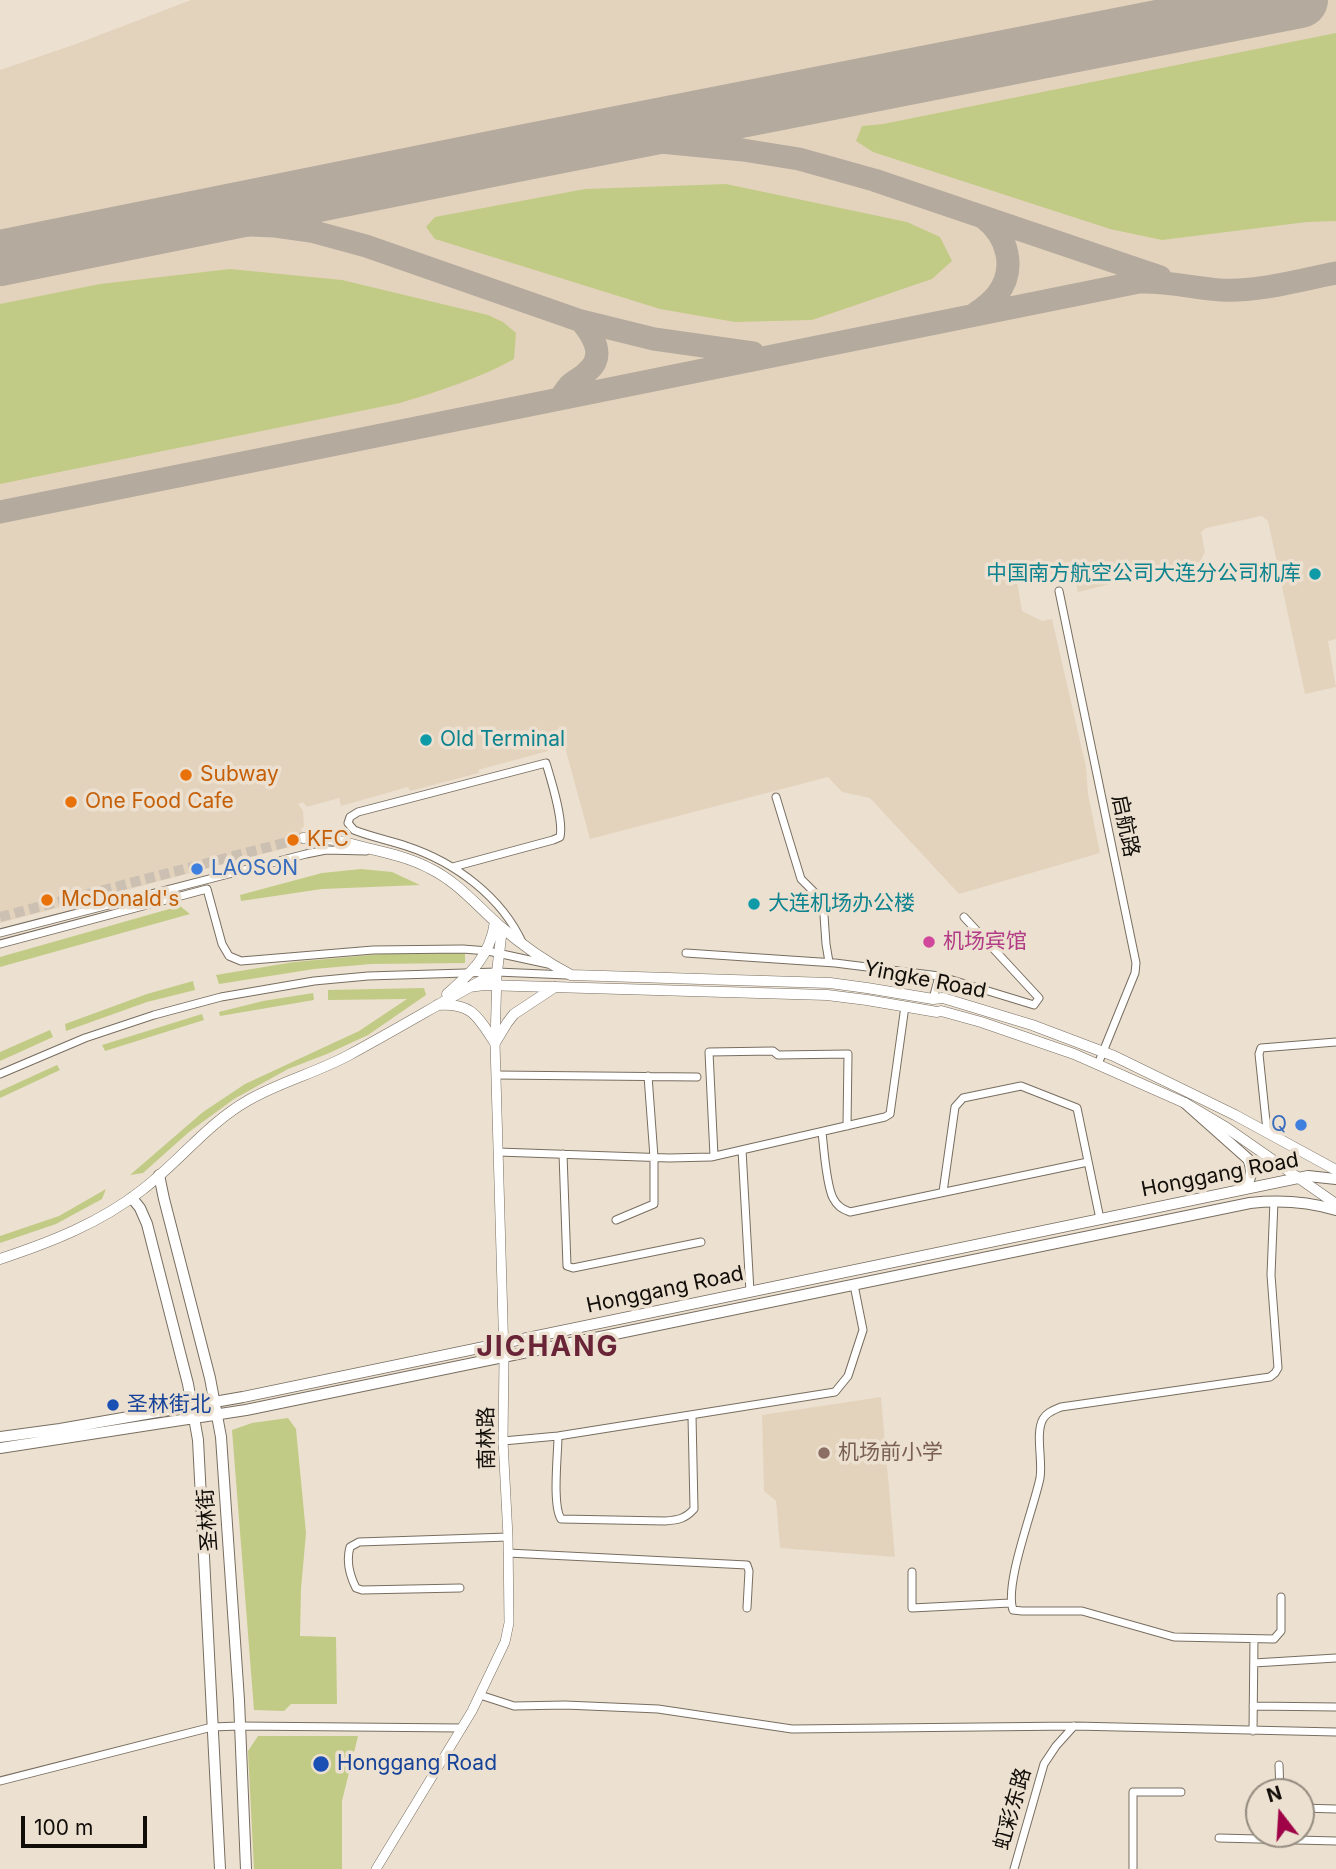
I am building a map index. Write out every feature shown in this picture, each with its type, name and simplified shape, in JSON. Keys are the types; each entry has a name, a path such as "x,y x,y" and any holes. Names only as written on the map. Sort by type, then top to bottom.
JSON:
{"highway":[{"path":"1185,1103 1248,1158 1250,1178 1244,1188 1238,1191"},
{"name":"圣林街","path":"159,1175 211,1378 221,1437 238,1686 246,1869"},
{"name":"Honggang Road","path":"0,1437 215,1402 1308,1176 1336,1179"},
{"name":"圣林街","path":"132,1198 147,1224 188,1384 198,1440 220,1869"},
{"name":"Honggang Road","path":"0,1448 217,1415 1250,1203 1274,1201 1317,1205 1336,1210"}],"main road":[{"name":"Yingke Road","path":"303,838 333,840 384,852 429,867 456,885 523,945 551,965 572,975 830,983 933,999 943,998 987,1010 1103,1052 1173,1083 1336,1170"},
{"path":"0,1259 68,1234 109,1214 132,1198 209,1129 247,1101 346,1056 497,972 493,952 499,925"},
{"path":"433,1006 493,952"},
{"name":"Yingke Road","path":"469,987 555,986 790,993 843,996 941,1011 981,1022 1098,1064 1185,1103 1227,1128 1336,1204"},
{"path":"433,1006 460,1006 471,1011 495,1044 514,1014 555,986"}],"street":[{"name":"启航路","path":"1059,591 1136,963 1135,972 1098,1064"},
{"name":"Yingke Road","path":"453,867 560,837 561,830 546,762 358,812 349,817 348,823 354,830 425,853 464,874 504,912 523,945"},
{"path":"776,797 800,879 822,901 829,962"},
{"path":"0,933 306,854 326,850 384,852"},
{"path":"0,944 207,889 222,944 229,956 241,961 373,950 463,949 493,952 551,965"},
{"path":"686,953 829,962 939,976 1034,1005 1039,998 964,917"},
{"path":"0,1074 85,1038 154,1015 221,997 314,981 368,976 497,972 572,975"},
{"name":"南林路","path":"376,1869 480,1695 505,1642 509,1623 495,1044 497,972"},
{"path":"933,999 939,976"},
{"path":"498,1152 654,1157 714,1156 885,1117 890,1114 905,1006"},
{"path":"1266,1131 1259,1054 1261,1048 1336,1042"},
{"path":"714,1156 709,1052 848,1054 847,1126"},
{"path":"496,1075 697,1077"},
{"path":"616,1220 654,1204 654,1157 648,1076"},
{"path":"943,1192 955,1107 963,1098 1021,1086 1077,1108 1100,1219"},
{"path":"822,1132 833,1199 841,1209 850,1212 1088,1162"},
{"path":"742,1150 750,1292"},
{"path":"563,1154 567,1266 573,1269 701,1242"},
{"path":"1274,1201 1271,1275 1278,1368 1275,1373 1270,1377 1061,1407 1050,1411 1043,1418 1040,1427 1040,1476 1026,1522 1010,1603 1013,1610 1021,1611 1082,1611 1174,1637 1274,1639 1281,1631 1281,1597"},
{"path":"503,1441 558,1436 835,1392 848,1376 863,1330 854,1284"},
{"path":"558,1436 557,1500 561,1519 677,1520 687,1517 694,1509 692,1416"},
{"path":"460,1588 356,1588 348,1567 350,1546 359,1542 508,1537"},
{"path":"508,1553 747,1565 747,1608"},
{"path":"912,1572 912,1608 1010,1603"},
{"path":"1253,1731 1254,1639"},
{"path":"1254,1663 1336,1658"},
{"path":"480,1695 514,1706 658,1709 792,1729 1074,1726 1336,1732"},
{"path":"1254,1706 1336,1707"},
{"name":"虹彩东路","path":"1014,1869 1044,1765 1074,1726"},
{"path":"0,1781 212,1727 461,1728"},
{"path":"1279,1765 1279,1778"},
{"path":"1133,1869 1133,1792 1181,1792"},
{"path":"1315,1808 1336,1809"},
{"path":"1219,1838 1245,1837"},
{"path":"1315,1839 1336,1840"}],"shaded area":[{"path":"191,0 1336,0 1336,639 1328,641 1336,687 1305,694 1268,521 1262,516 1206,528 1201,532 1205,552 1200,562 1078,592 1073,574 1068,570 1017,581 1022,611 1042,621 1052,619 1086,767 1088,794 1100,853 959,894 870,798 842,792 828,777 590,839 560,729 543,735 548,751 478,770 479,773 410,791 408,787 341,806 339,798 307,807 303,802 298,804 303,811 304,827 301,828 305,843 0,923 0,70"},
{"name":"机场前小学","path":"881,1397 895,1557 780,1548 776,1501 764,1491 762,1415"}],"green space":[{"path":"1336,33 1336,221 1307,222 1162,240 1110,229 873,152 856,141 862,126"},
{"path":"726,184 907,222 940,237 952,261 932,279 812,320 735,322 660,309 435,239 426,227 435,217 585,189"},
{"path":"230,269 342,280 488,315 503,322 516,333 514,359 472,379 400,403 0,484 0,304 100,284"},
{"path":"361,869 392,872 420,885 322,889 241,901 240,895 322,873"},
{"path":"180,906 190,914 0,967 0,957"},
{"path":"465,953 465,963 371,964 314,969 219,984 216,975 294,962 382,954"},
{"path":"193,981 195,990 147,1002 66,1031 65,1024 147,994"},
{"path":"424,988 426,995 368,1035 288,1069 234,1099 189,1132 143,1173 130,1175 203,1112 245,1084 359,1031 407,999 328,1000 328,990"},
{"path":"313,993 314,1000 220,1016 219,1012 263,1001"},
{"path":"202,1014 204,1020 105,1051 102,1045"},
{"path":"50,1030 53,1037 0,1061 0,1052"},
{"path":"57,1065 60,1070 0,1098 0,1091"},
{"path":"106,1189 102,1199 56,1224 0,1243 0,1236 59,1216"},
{"path":"288,1418 296,1429 306,1533 300,1636 336,1637 337,1704 291,1704 284,1711 254,1710 232,1430 252,1423"},
{"path":"258,1736 358,1736 342,1801 342,1869 254,1869 248,1751"}],"taxiway":[{"path":"516,154 640,140 743,150 799,159 874,180 1160,277"},
{"path":"976,313 997,295 1007,275 1008,264 1004,243 983,217"},
{"path":"178,222 275,226 311,231 366,246 581,321 654,339 753,353"},
{"path":"0,512 1139,282 1236,290 1336,273"},
{"path":"559,399 570,385 588,371 596,359 596,346 581,321"}],"runway":[{"path":"0,258 1300,0"}],"tunnel":[{"path":"0,917 303,838"}],"place":[{"name":"中国南方航空公司大连分公司机库","path":"1315,574"},
{"name":"Old Terminal","path":"426,740"},
{"name":"Subway","path":"186,775"},
{"name":"One Food Cafe","path":"71,802"},
{"name":"KFC","path":"293,840"},
{"name":"LAOSON","path":"197,869"},
{"name":"McDonald's","path":"47,900"},
{"name":"大连机场办公楼","path":"754,904"},
{"name":"机场宾馆","path":"929,942"},
{"name":"Q","path":"1301,1125"},
{"name":"圣林街北","path":"113,1405"},
{"name":"机场前小学","path":"824,1453"},
{"name":"Honggang Road","path":"321,1764"}],"district":[{"name":"JICHANG","path":"548,1348"}]}
